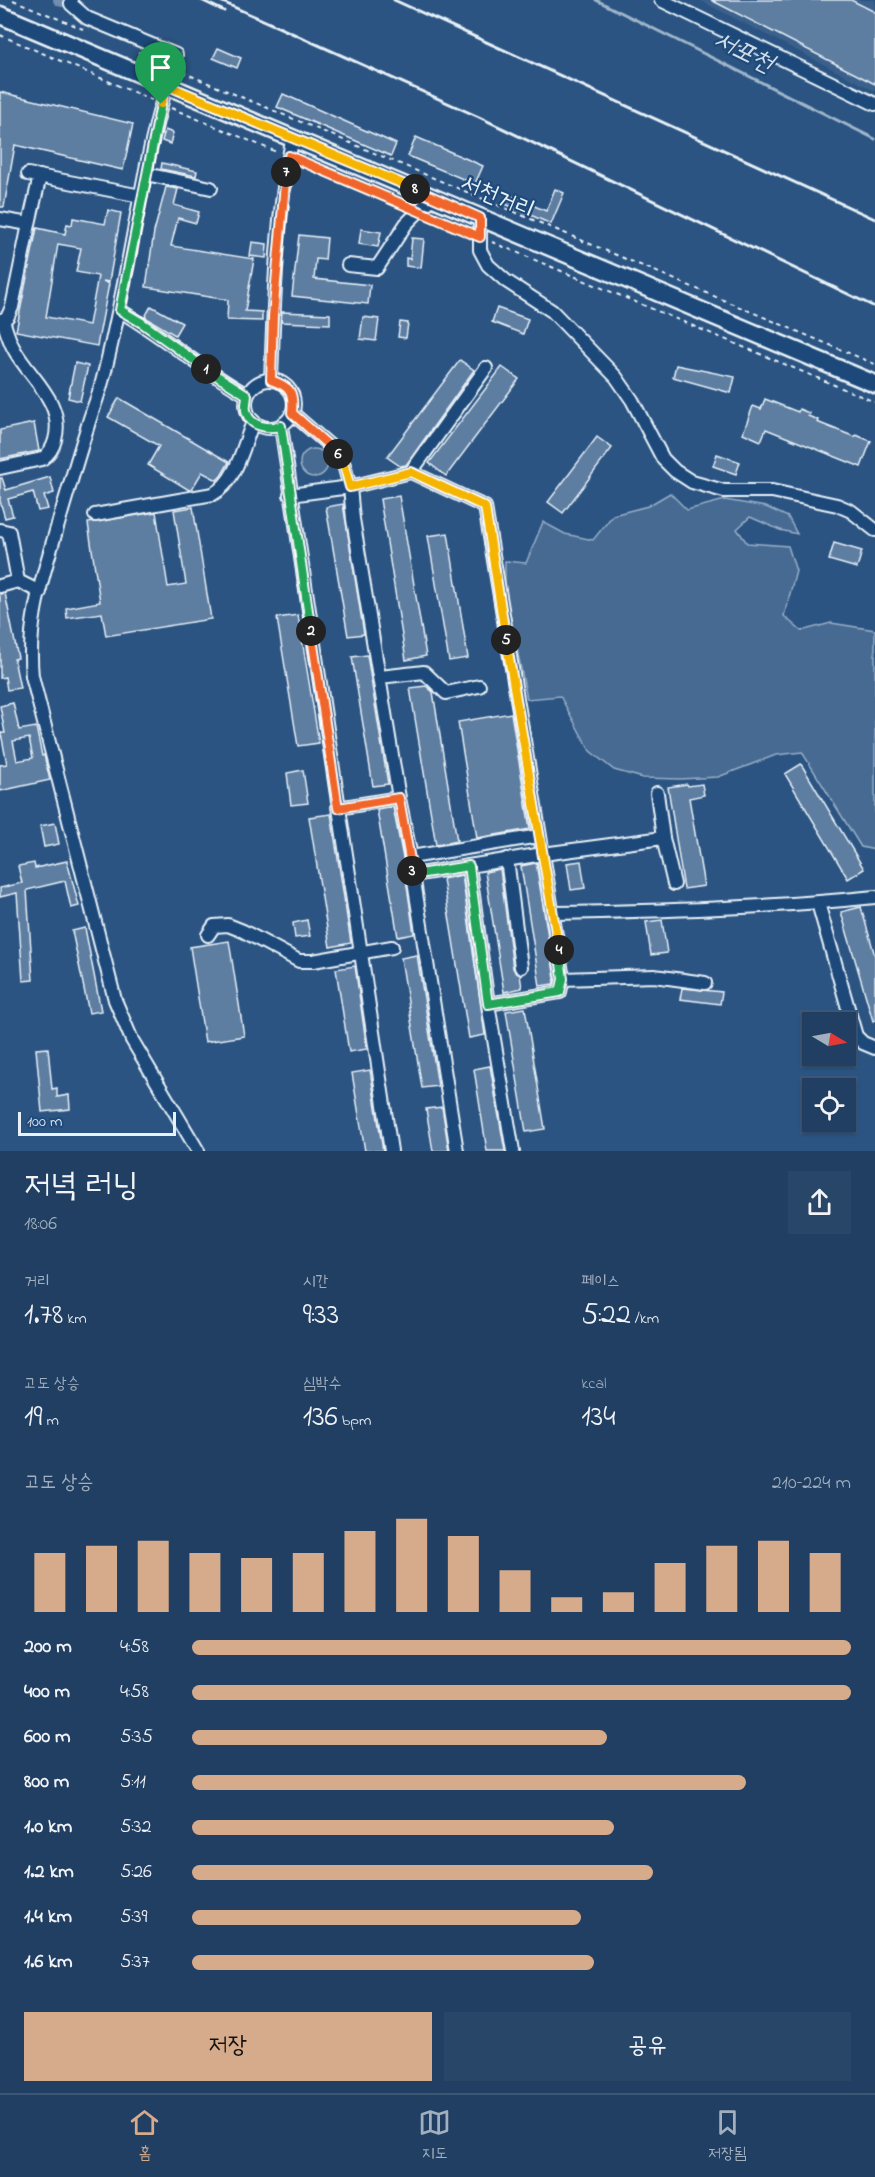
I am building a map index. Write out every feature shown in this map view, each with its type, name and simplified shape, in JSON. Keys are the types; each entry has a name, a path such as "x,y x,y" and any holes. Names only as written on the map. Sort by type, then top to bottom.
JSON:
{"main road":[{"name":"서천거리","path":"0,15 875,384"}],"street":[{"path":"71,0 71,4 87,18 176,55 161,104 120,310 102,384 74,470 32,624 30,653 32,676 115,1000 132,1040 198,1151"},
{"path":"661,0 875,104"},
{"path":"271,380 273,316 282,210 293,137"},
{"path":"146,174 211,188"},
{"path":"0,468 42,459 48,455 54,444 57,420 51,402 13,349 2,320 8,316 12,307 29,224 34,175 141,196"},
{"path":"348,265 377,268 406,224 433,196"},
{"path":"480,218 480,250 488,265 552,311 616,377 632,400 663,459 675,471 692,482 724,491 772,491 837,504 875,530"},
{"path":"0,219 29,224"},
{"path":"120,310 142,323 227,384 247,395"},
{"path":"411,472 486,368"},
{"path":"271,380 285,385 294,398 292,413 281,426 268,429 253,422 246,410 247,395 257,383 271,380"},
{"path":"292,413 337,452 344,465 350,487 353,519 399,798 411,857 457,1151"},
{"path":"95,515 213,494 223,489 231,477 253,422"},
{"path":"281,426 391,1151"},
{"path":"290,495 350,487 411,472 485,507 539,836 554,913 563,979 560,992 488,1004"},
{"path":"0,530 9,532 18,581"},
{"path":"0,586 18,581 40,592"},
{"path":"380,677 424,672 446,693 479,686"},
{"path":"657,793 663,838 674,884"},
{"path":"338,808 399,798"},
{"path":"411,857 539,836"},
{"path":"412,875 507,859 663,838"},
{"path":"507,859 521,967"},
{"path":"469,866 488,1004 513,1151"},
{"path":"554,913 818,903 875,897"},
{"path":"818,903 856,1036 863,1043 875,1048"},
{"path":"208,934 214,926 228,925 262,940 299,961 313,962 392,947"},
{"path":"563,979 654,976 705,983"}],"path":[{"path":"13,0 85,30"},
{"path":"0,35 875,402"},
{"path":"136,52 875,364"}],"shaded area":[{"path":"699,0 875,0 875,91"},
{"path":"314,449 324,453 328,463 324,473 314,477 304,473 300,463 304,453"},
{"path":"670,493 687,510 725,500 766,507 788,517 797,534 780,530 750,517 737,529 747,543 788,546 796,571 784,616 801,631 831,623 875,630 875,850 861,847 802,752 776,755 718,777 643,778 614,770 590,751 560,696 527,699 505,589 505,561 526,563 543,522 565,534 593,540 613,515 648,506"}],"building":[{"path":"711,0 851,0 875,12 875,84"},
{"path":"218,48 241,58 237,68 213,58"},
{"path":"0,92 133,124 123,170 15,145 4,207 0,207"},
{"path":"283,94 396,144 391,156 277,107"},
{"path":"165,130 173,133 170,144 162,141"},
{"path":"416,137 483,166 475,184 408,156"},
{"path":"162,163 197,171 196,176 161,169"},
{"path":"166,187 178,189 174,205 199,212 196,223 178,218 171,246 254,259 245,311 262,312 262,321 227,320 228,300 146,287 154,232"},
{"path":"555,189 564,193 551,224 503,203 507,194 546,211"},
{"path":"108,210 121,213 109,282 103,281 109,284 97,346 16,331 37,228 65,234 67,224 72,225 73,218 105,224","holes":["58,244 81,248 76,272 98,276 89,325 46,317"]},
{"path":"361,229 381,232 378,247 359,244"},
{"path":"299,235 327,238 325,260 316,259 314,279 370,285 368,304 292,296"},
{"path":"412,238 424,239 421,268 406,266 406,258 410,259"},
{"path":"252,242 267,244 266,258 250,256"},
{"path":"151,306 182,323 175,335 145,317"},
{"path":"497,308 528,319 523,334 492,322"},
{"path":"282,312 330,314 330,324 281,322"},
{"path":"363,317 379,319 376,341 360,339"},
{"path":"400,322 408,323 406,338 398,337"},
{"path":"460,360 474,370 406,465 400,466 387,457"},
{"path":"75,363 88,366 80,401 68,398"},
{"path":"676,365 735,377 731,393 673,377"},
{"path":"502,367 519,379 446,476 429,463"},
{"path":"119,398 229,462 221,476 217,480 202,472 192,489 189,490 148,465 159,446 108,417"},
{"path":"765,399 798,412 799,409 809,413 808,416 818,420 817,422 871,441 861,467 766,429 761,441 743,433 753,406 761,409"},
{"path":"34,423 39,451 0,459 0,430"},
{"path":"597,437 612,448 563,513 548,502"},
{"path":"717,454 740,462 736,474 713,466"},
{"path":"50,477 54,493 44,496 48,509 38,511 33,492 8,499 13,516 5,518 0,501 0,478 6,490"},
{"path":"399,496 426,656 406,660 380,499"},
{"path":"343,504 364,634 348,636 326,507"},
{"path":"193,507 211,619 106,636 102,613 67,618 66,608 100,602 88,523 156,512 168,587 186,584 174,510"},
{"path":"448,533 468,658 449,661 428,536"},
{"path":"834,543 862,551 857,568 829,560"},
{"path":"5,593 18,658 14,659 20,688 7,690 5,677 0,678 0,594"},
{"path":"298,615 319,743 298,746 277,618"},
{"path":"367,655 388,784 373,786 352,657"},
{"path":"426,686 433,692 457,841 436,845 410,688"},
{"path":"13,703 19,730 36,727 50,780 0,791 0,765 7,764 1,733 5,733 0,706","holes":["29,738 33,758 17,761 13,741"]},
{"path":"511,713 530,829 477,838 458,722"},
{"path":"801,764 864,869 848,879 785,774"},
{"path":"303,770 308,803 291,805 287,773"},
{"path":"687,784 688,786 702,784 704,795 689,798 704,886 684,889 668,787"},
{"path":"393,807 414,934 398,937 377,810"},
{"path":"331,814 351,943 330,947 309,817"},
{"path":"55,823 59,844 44,847 40,826"},
{"path":"67,861 79,906 71,908 65,881 27,890 33,980 23,981 17,893 0,897 0,888 22,883 18,866 34,863 35,868"},
{"path":"581,861 585,888 571,890 567,863"},
{"path":"536,863 555,979 553,984 540,986 521,866"},
{"path":"500,869 513,968 520,975 522,988 504,992 485,872"},
{"path":"462,875 485,1035 469,1038 443,879"},
{"path":"861,907 875,956 875,1020 873,1021 841,912"},
{"path":"307,920 310,936 295,938 293,923"},
{"path":"662,920 667,953 651,955 646,922"},
{"path":"85,928 101,1011 89,1013 72,931"},
{"path":"229,941 244,1036 205,1042 190,947"},
{"path":"417,955 438,1086 422,1088 401,958"},
{"path":"355,966 367,1049 349,1052 336,969"},
{"path":"682,988 722,992 720,1004 680,999"},
{"path":"525,1008 545,1129 526,1132 506,1011"},
{"path":"48,1048 52,1089 57,1088 57,1097 69,1095 70,1109 42,1112 36,1049"},
{"path":"490,1066 505,1151 487,1151 474,1069"},
{"path":"370,1070 383,1151 365,1151 352,1073"},
{"path":"442,1107 449,1151 433,1151 426,1109"}],"waterway":[{"path":"58,0 62,2"},
{"name":"서포천","path":"596,0 875,139"}],"railway":[{"path":"201,0 224,11"},
{"path":"218,0 479,117 875,307"},
{"path":"394,0 875,219"}],"route":[{"path":"166,85 433,196 480,218 480,237 289,156 273,316 271,380 285,385 294,398 292,413 337,452 344,465 350,487 411,472 485,507 539,836 554,913 563,979 560,992 488,1004 469,866 412,875 411,857 399,798 338,808 281,426 268,429 253,422 246,410 247,395 227,384 142,323 120,310 161,104 166,85"}]}
